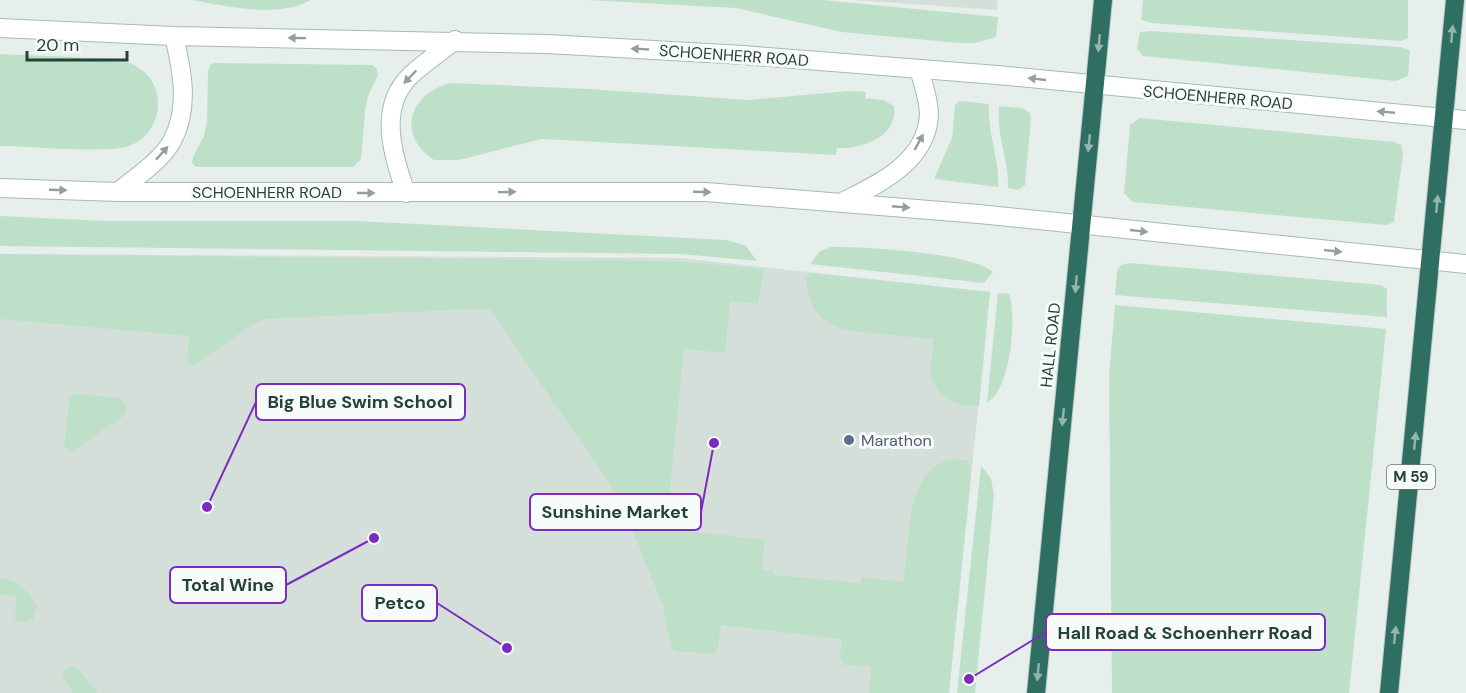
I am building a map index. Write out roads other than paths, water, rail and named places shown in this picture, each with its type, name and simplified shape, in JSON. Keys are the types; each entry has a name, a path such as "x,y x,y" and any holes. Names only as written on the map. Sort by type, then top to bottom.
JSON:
{"highway":[{"name":"HALL ROAD","path":"1036,693 1103,0"},
{"name":"M 59","path":"1389,693 1432,262 1455,0"}],"main road":[{"name":"SCHOENHERR ROAD","path":"0,28 174,36 456,40 634,48 919,69 1466,120"},
{"path":"118,192 156,160 172,142 181,119 181,65 174,36"},
{"path":"406,193 394,156 390,130 393,107 399,90 410,75 456,40"},
{"path":"843,202 887,180 909,159 923,138 929,117 927,98 919,69"},
{"name":"SCHOENHERR ROAD","path":"0,188 118,192 666,191 843,202 1466,264"}],"place":[{"name":"Marathon","path":"849,440"},
{"name":"Sunshine Market","path":"714,443"},
{"name":"Big Blue Swim School","path":"207,507"},
{"name":"Total Wine","path":"374,538"},
{"name":"Petco","path":"507,648"},
{"name":"Hall Road & Schoenherr Road","path":"969,679"}]}
